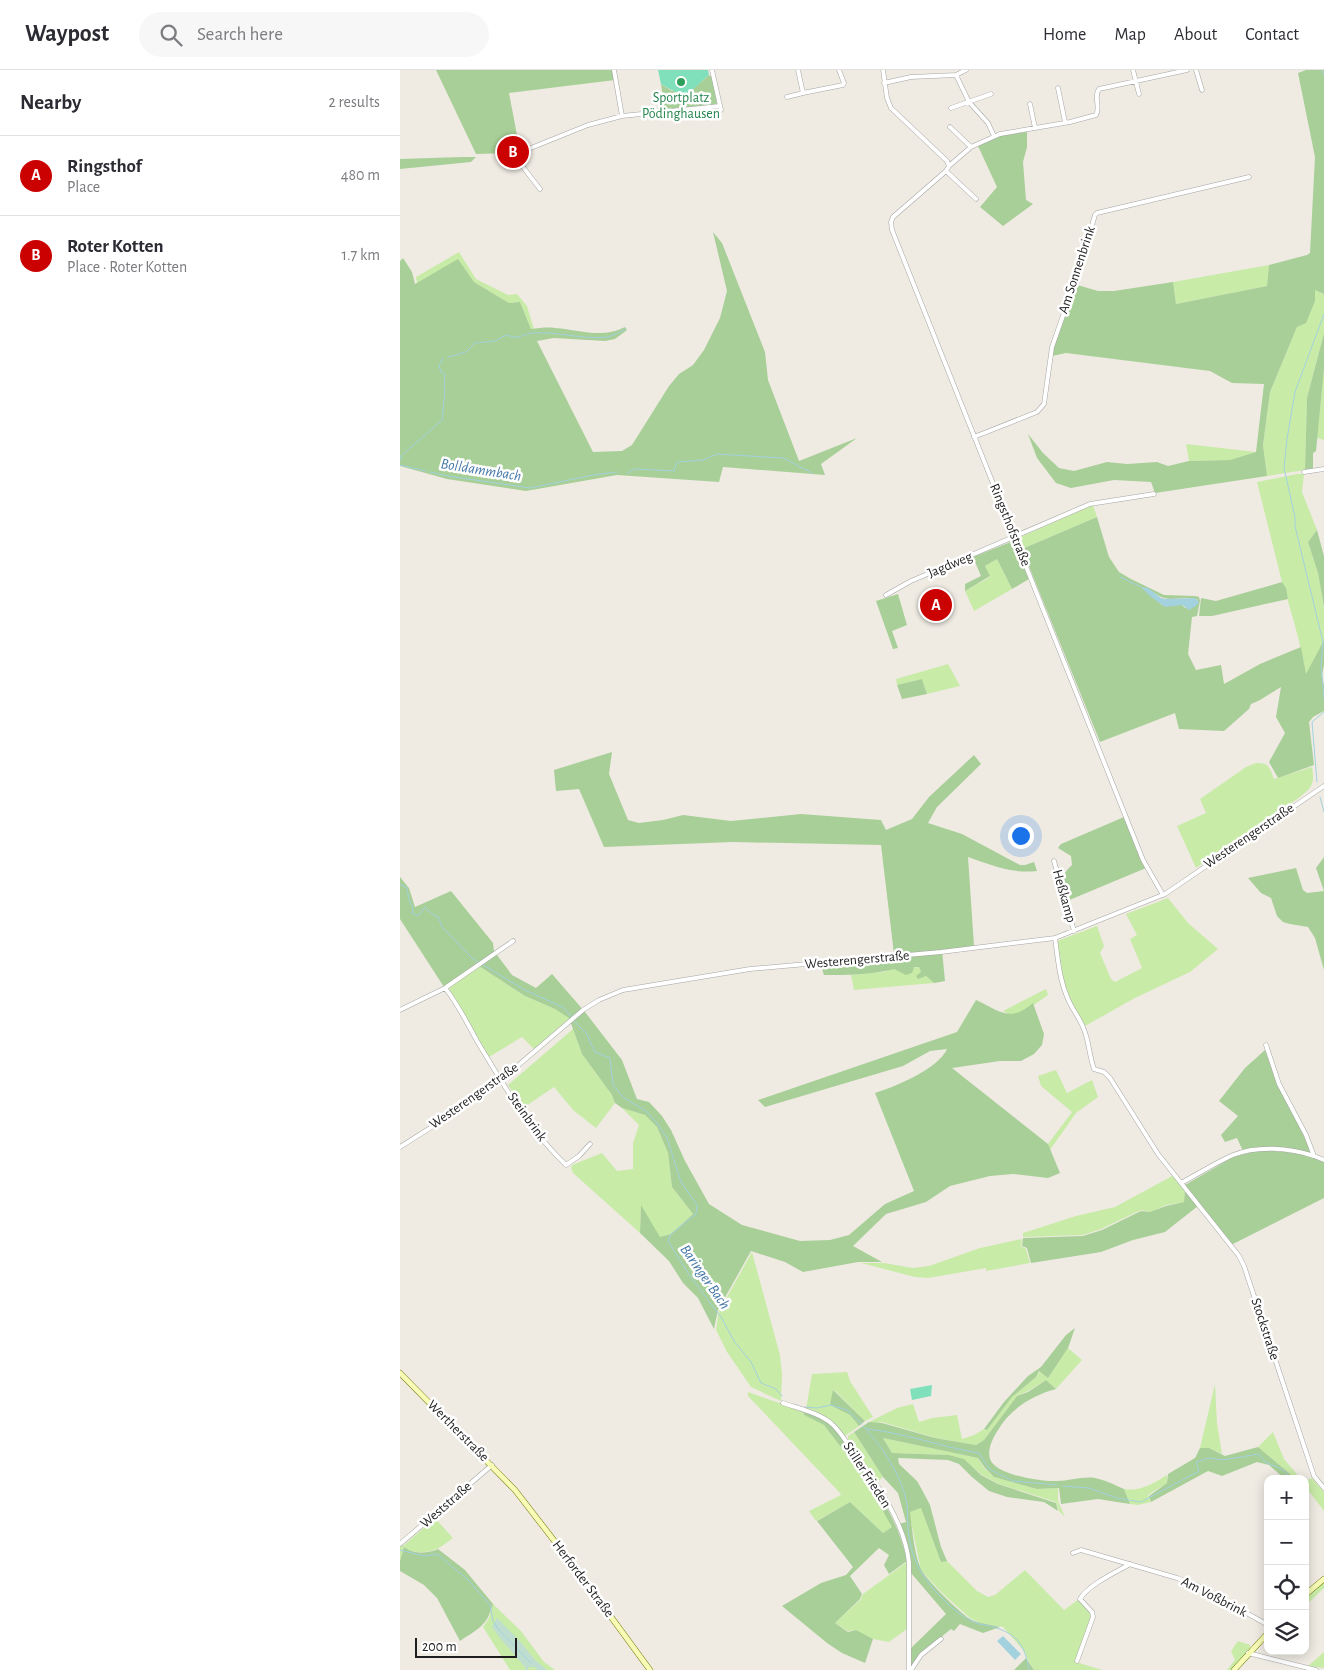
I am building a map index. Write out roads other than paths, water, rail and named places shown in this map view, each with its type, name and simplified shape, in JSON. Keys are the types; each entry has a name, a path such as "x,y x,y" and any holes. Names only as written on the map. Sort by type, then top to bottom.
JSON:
{"main road":[{"name":"Wertherstraße","path":"400,1373 515,1490"},
{"name":"Herforder Straße","path":"515,1490 568,1558 650,1670"},
{"path":"1309,1592 1324,1579"},
{"path":"1234,1670 1264,1637"}],"street":[{"path":"614,70 622,116"},
{"path":"540,189 516,158 516,154 588,125 622,116 720,108 712,70"},
{"path":"798,70 803,93"},
{"path":"787,96 843,85 839,70"},
{"path":"883,70 887,98 891,108 949,166"},
{"path":"884,83 911,77 956,75 966,70"},
{"path":"1133,70 1139,94"},
{"path":"1136,81 1187,70"},
{"path":"1196,70 1202,90"},
{"path":"956,75 969,102 988,123 994,136"},
{"name":"Ringsthofstraße","path":"1136,81 1099,89 1096,95 1098,111 1096,115 1082,120 994,136 971,148 893,218 891,225 1144,860 1163,895"},
{"path":"1058,88 1065,122"},
{"path":"951,108 991,94"},
{"path":"1030,104 1035,128"},
{"path":"950,127 971,148"},
{"path":"946,171 976,199"},
{"name":"Am Sonnenbrink","path":"974,437 1036,412 1044,404 1052,347 1097,213 1249,177"},
{"path":"1304,472 1324,470"},
{"name":"Jagdweg","path":"886,595 911,582 1090,504 1154,494"},
{"name":"Westerengerstraße","path":"400,1147 449,1116 500,1080 574,1018 599,1000 623,990 750,969 941,952 1054,938 1163,895 1324,786"},
{"name":"Heßkamp","path":"1054,861 1074,931"},
{"name":"Stockstraße","path":"1054,938 1062,984 1070,1005 1085,1030 1094,1069 1104,1072 1110,1078 1158,1154 1239,1256 1244,1266 1314,1476 1324,1488"},
{"path":"400,1010 445,988 513,941"},
{"name":"Steinbrink","path":"445,988 500,1080 555,1155 566,1166 590,1144"},
{"path":"1266,1044 1279,1084 1306,1135 1314,1156"},
{"path":"1181,1183 1232,1156 1250,1150 1297,1151 1324,1160"},
{"name":"Stiller Frieden","path":"782,1403 806,1410 832,1424 882,1492 897,1523 908,1558 910,1670"},
{"name":"Weststraße","path":"400,1544 492,1465"},
{"name":"Am Voßbrink","path":"1073,1553 1081,1550 1177,1578 1196,1585 1264,1623"},
{"path":"1077,1661 1093,1617 1092,1612 1080,1599 1099,1583 1130,1564"},
{"name":"Stiller Frieden","path":"910,1670 922,1655 941,1639"},
{"path":"1248,1653 1316,1670"}],"water":[{"path":"1141,587 1148,588 1161,598 1195,598 1199,602 1189,610 1182,605 1165,607"},
{"path":"1003,1636 1021,1654 1015,1660 997,1641"}],"waterway":[{"path":"1322,70 1324,75"},
{"path":"1324,314 1295,392 1284,468 1295,517 1295,526 1323,642 1321,665 1324,698"},
{"path":"448,357 466,352 475,343 495,341 506,335 518,337 532,333 551,333 598,338 616,334 625,329"},
{"path":"400,460 402,455 442,420 445,374 441,372 439,366 443,358"},
{"name":"Bolldammbach","path":"627,473 635,469 674,471 677,462 703,460 717,454 783,458 812,473"},
{"name":"Bolldammbach","path":"400,465 426,471"},
{"name":"Bolldammbach","path":"430,472 530,488 617,472"},
{"path":"1120,577 1141,587"},
{"path":"1317,782 1312,722 1324,712"},
{"path":"1320,797 1324,812"},
{"path":"400,884 407,888 409,900 413,907 412,913 418,916 425,907 438,917 442,927 472,958 523,989 564,1008 572,1017"},
{"name":"Baringer Bach","path":"574,1021 586,1033 595,1052 610,1058 613,1085 624,1098 646,1111 667,1138 681,1182 697,1205 696,1214 671,1234 668,1241 690,1276 721,1317 734,1341 751,1362 761,1383 776,1389 782,1396"},
{"name":"Baringer Bach","path":"805,1407 817,1408 831,1405 847,1410 862,1424"},
{"name":"Baringer Bach","path":"863,1426 884,1452 896,1472 907,1504 911,1546 917,1564 927,1580 943,1599 962,1616 973,1622 1002,1630 1014,1637 1025,1654 1029,1670"},
{"path":"867,1429 979,1453 989,1469 1013,1481 1057,1485"},
{"path":"1062,1486 1089,1488 1117,1498 1141,1502 1199,1471 1196,1462 1209,1458 1222,1460 1259,1454 1265,1462 1282,1469 1288,1475"},
{"path":"400,1550 424,1556 437,1554 467,1579 490,1605 493,1621 499,1630 531,1663"}],"place":[{"name":"Sportplatz Pödinghausen","path":"681,82"},
{"name":"Roter Kotten","path":"513,152"},
{"name":"Ringsthof","path":"936,605"}]}
